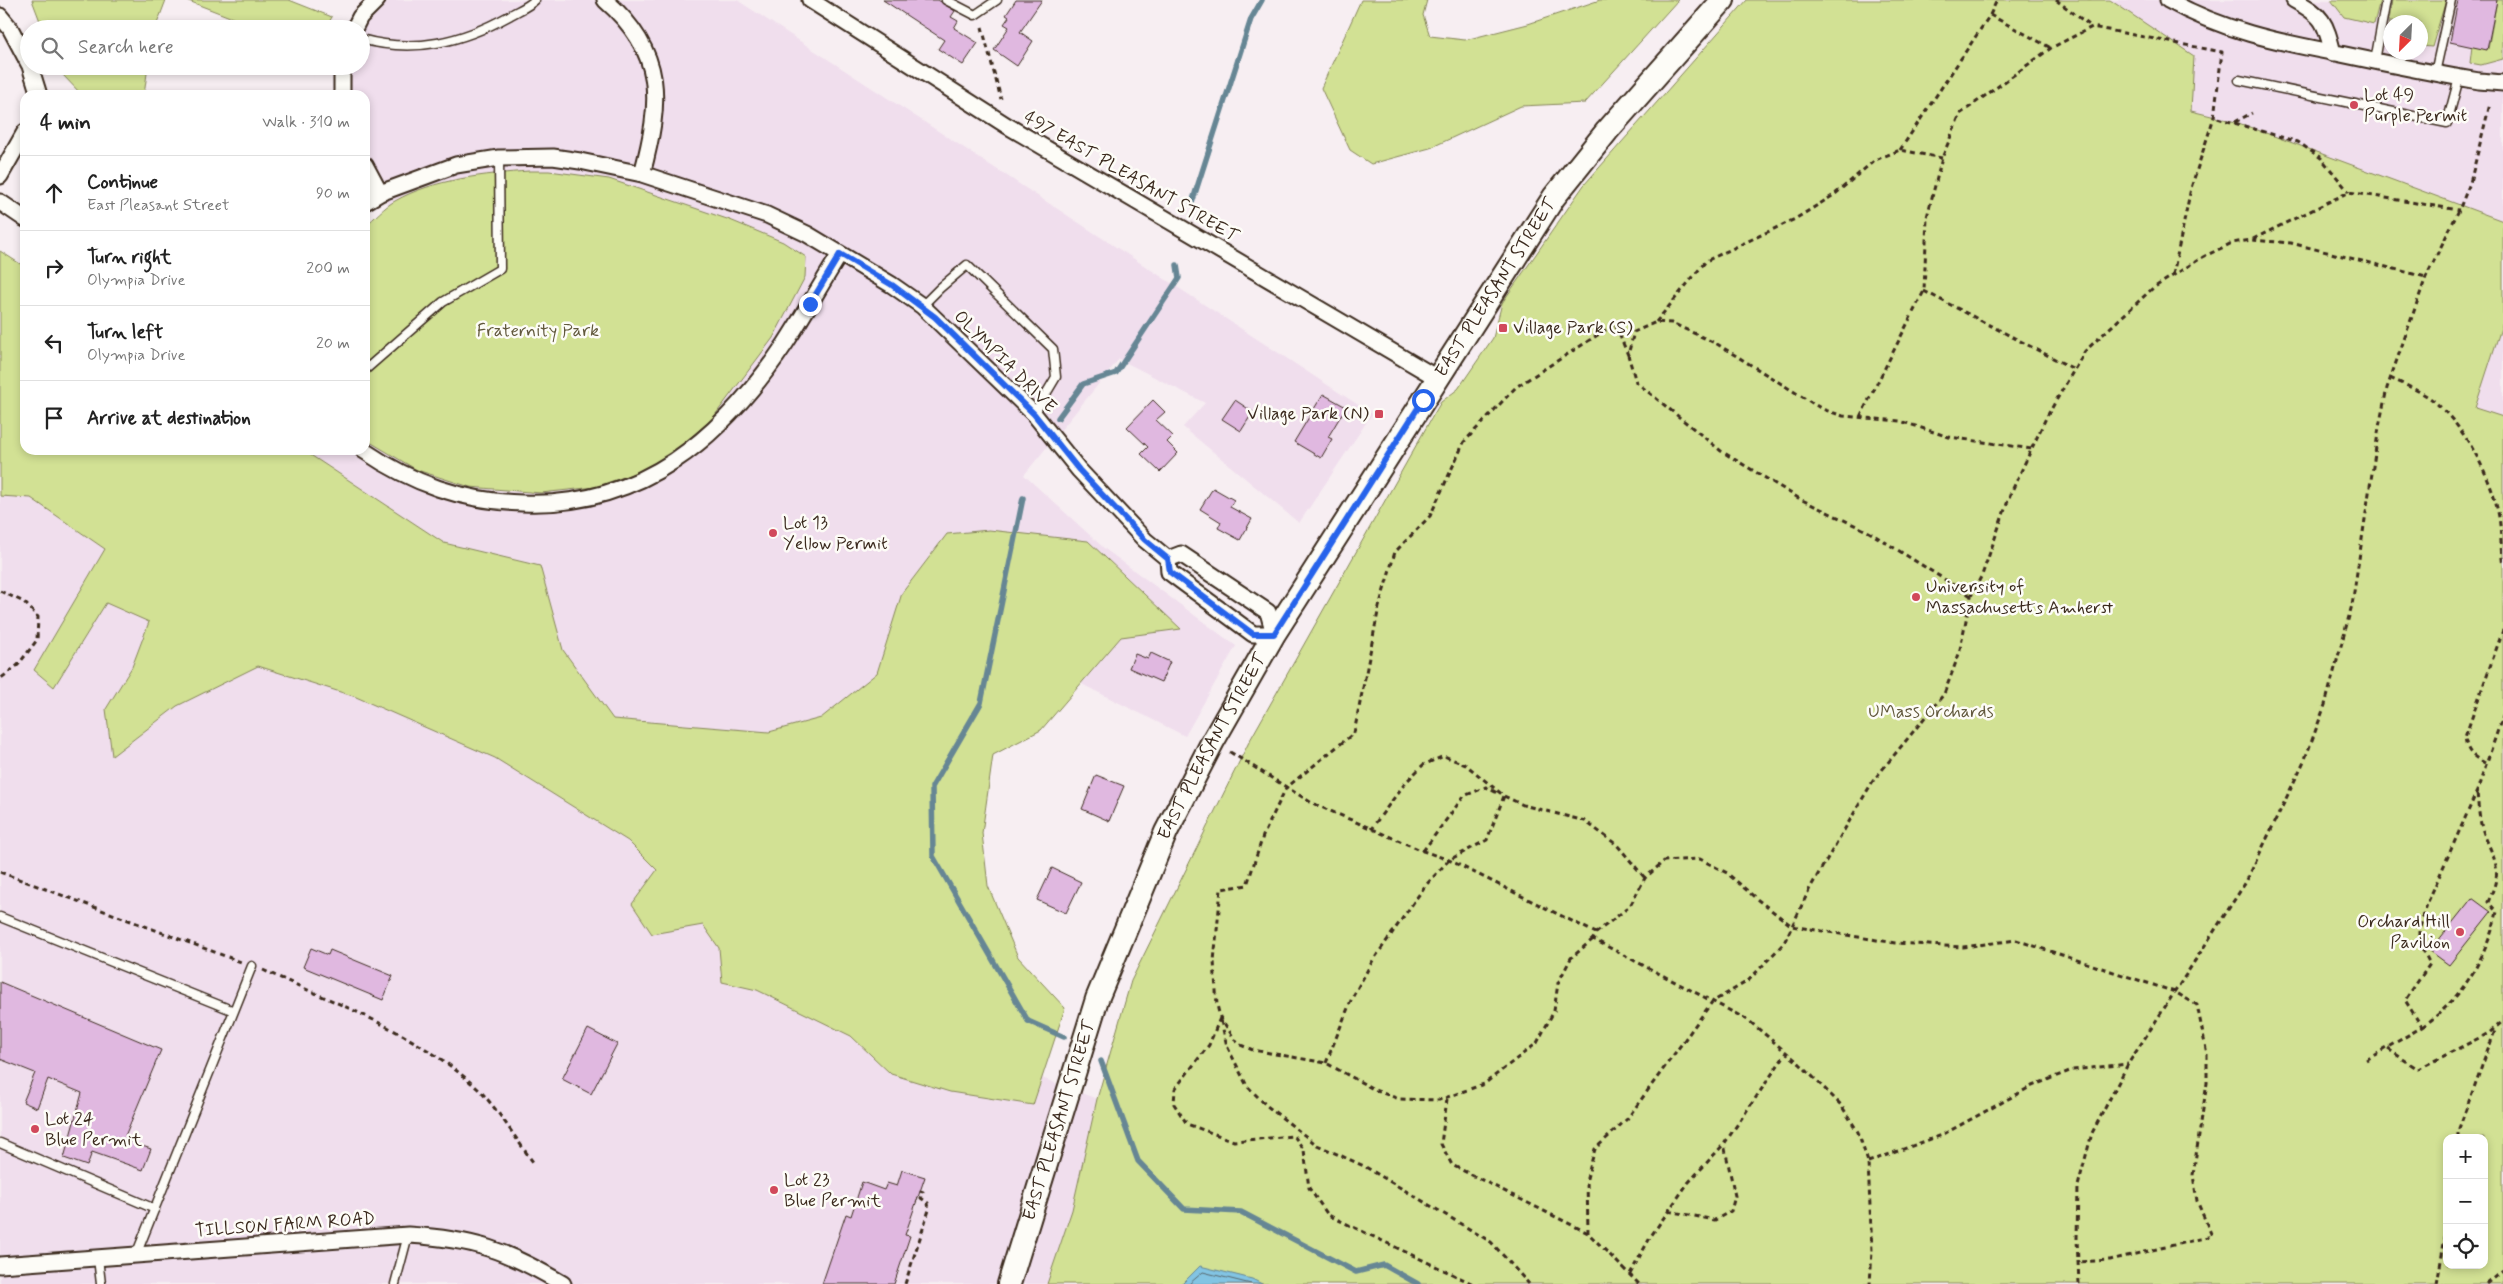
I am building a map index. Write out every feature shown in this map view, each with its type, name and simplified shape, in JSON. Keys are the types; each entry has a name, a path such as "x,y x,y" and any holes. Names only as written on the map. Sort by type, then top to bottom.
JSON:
{"main road":[{"name":"EAST PLEASANT STREET","path":"1009,1284 1098,999 1166,832 1213,741 1274,634 1554,197 1607,131 1723,0"}],"street":[{"path":"358,20 377,0"},
{"path":"605,0 633,27 650,58 656,91 655,106 642,174"},
{"name":"497 EAST PLEASANT STREET","path":"811,0 1006,126 1437,378"},
{"path":"2168,0 2205,18 2239,31 2333,53 2459,78 2503,83"},
{"path":"2294,0 2318,15 2323,21 2333,53"},
{"path":"0,16 10,28 20,47"},
{"path":"32,75 37,90"},
{"path":"342,75 342,90"},
{"path":"0,176 20,141"},
{"name":"OLYMPIA DRIVE","path":"370,199 380,193 456,164 499,158 580,160 642,174 766,215 807,234 922,306 1034,414 1085,477 1145,540 1168,559 1170,572 1253,634 1274,634"},
{"path":"370,174 380,193"},
{"path":"0,202 20,216"},
{"path":"370,454 430,486 462,497 495,502 543,504 576,502 607,494 669,466 721,423 754,386 784,346 840,254"},
{"path":"1168,559 1181,554 1268,612 1274,634"},
{"name":"TILLSON FARM ROAD","path":"0,1265 408,1235 467,1240 499,1250 563,1284"}],"lane":[{"path":"370,41 383,45 434,45 484,30 535,0"},
{"path":"946,0 976,15 997,0"},
{"path":"2375,61 2386,0"},
{"path":"2435,73 2451,0"},
{"path":"2239,80 2447,122 2459,78"},
{"path":"370,366 443,302 500,269 499,158"},
{"path":"922,306 967,265 1054,349 1056,377 1034,414"},
{"path":"0,917 234,1011"},
{"path":"136,1255 252,966"},
{"path":"0,1144 155,1209"},
{"path":"395,1284 408,1235"},
{"path":"98,1258 101,1284"}],"path":[{"path":"1900,150 1990,15 1996,0"},
{"path":"2056,0 2092,27 2222,52 2214,117 2191,188 2173,276"},
{"path":"978,14 1001,98"},
{"path":"1990,15 2051,48"},
{"path":"1860,417 1924,291 1927,217 1942,158 1960,114 2051,48 2092,27"},
{"path":"2079,1284 2078,1186 2092,1133 2128,1064 2246,882 2305,759 2325,705 2352,604 2378,427 2390,378 2426,277 2470,183 2490,104"},
{"path":"2214,117 2236,122 2252,113"},
{"path":"2214,117 2298,142 2321,158 2349,192"},
{"path":"1628,355 1634,332 1656,322 1706,261 1794,219 1834,195 1875,160 1900,150 1942,158"},
{"path":"2251,240 2349,192 2459,210"},
{"path":"1588,1233 1587,1178 1595,1149 1627,1119 1712,1002 1748,981 1784,943 1810,888 1874,781 1944,694 1959,654 1971,596 1982,575 2010,495 2084,351 2153,288 2232,243 2251,240 2292,243 2426,277"},
{"path":"1924,291 2074,369"},
{"path":"1656,322 1672,323 1717,344 1822,409 1843,416 1900,421 1949,437 2032,449"},
{"path":"1529,1284 1491,1242 1364,1166 1316,1145 1267,1106 1247,1086 1226,1046 1220,1018 1214,961 1221,889 1247,885 1263,836 1286,788 1354,734 1379,607 1395,552 1430,516 1464,442 1516,387 1615,324 1628,355 1636,382 1721,451 1800,498 1869,532 1971,596"},
{"path":"2390,378 2417,390 2434,402 2461,431 2474,452 2484,472 2498,513 2503,566"},
{"path":"0,591 24,602 38,617 36,640 18,665 0,679"},
{"path":"2485,763 2471,756 2465,737 2503,630"},
{"path":"2422,1027 2405,1000 2430,964 2420,944 2420,927 2428,904 2477,791 2503,714"},
{"path":"1213,741 1312,803 1370,829 1449,860 1596,933"},
{"path":"1370,829 1406,782 1423,765 1444,756 1466,765 1504,796"},
{"path":"1423,851 1464,796 1486,787 1523,806 1585,820 1617,845 1645,878"},
{"path":"2366,1060 2422,1027 2451,1003 2471,976 2488,943 2497,912 2488,902 2498,878 2498,864 2484,833 2477,791"},
{"path":"1326,1063 1352,998 1372,962 1425,886 1449,860 1487,840 1504,796"},
{"path":"1220,1018 1238,1044 1253,1050 1326,1063 1377,1091 1399,1099 1447,1099 1484,1084 1537,1043 1554,1011 1558,983 1571,958 1593,939 1596,933 1630,906 1645,878 1664,860 1700,859 1727,873 1792,926 1915,944 1963,947 2016,940 2175,992 2197,1005 2207,1054 2207,1083 2193,1175 2197,1200 2212,1236 2110,1260 2078,1262"},
{"path":"0,872 118,918 252,966 391,1028 427,1049 478,1090 533,1162"},
{"path":"1593,939 1748,1020 1787,1052 1841,1105 1858,1132 1868,1162 1872,1251 1870,1284"},
{"path":"1220,1018 1209,1045 1175,1089 1174,1104 1186,1124 1234,1141 1294,1136 1304,1150 1310,1188 1328,1215 1473,1284"},
{"path":"2388,1048 2418,1069 2489,1033 2503,1021"},
{"path":"2458,1134 2496,1027"},
{"path":"1630,1274 1650,1236 1688,1184 1724,1144 1787,1052"},
{"path":"1868,1162 1942,1135 2032,1086 2072,1070 2128,1064"},
{"path":"1447,1099 1440,1144 1452,1165 1588,1233 1639,1284"},
{"path":"1668,1212 1715,1220 1731,1211 1735,1196 1724,1144"},
{"path":"905,1284 929,1210 928,1202 921,1198 923,1192 920,1191"},
{"path":"2437,1284 2443,1249"},
{"path":"2487,1284 2503,1271"}],"shaded area":[{"name":"University of Massachusetts Amherst","path":"389,0 737,0 1372,414 1299,523 1183,427 1205,403 1119,359 1024,475 1105,549 1236,646 1185,736 1020,653 880,738 1042,1078 1097,1099 1131,981 1249,742 1441,402 1458,389 1493,338 1502,303 1584,185 1747,0 2503,0 2503,1284 0,1284 0,251 20,264 20,455 370,455 370,231 391,212 370,166 370,90 350,90 348,76 370,75 370,20 372,15"}],"green space":[{"path":"32,0 166,0 158,20 40,20"},
{"path":"186,0 289,0 332,17 330,20 238,20"},
{"path":"1361,0 1427,0 1423,15 1430,36 1465,40 1528,24 1600,0 1678,0 1585,103 1521,106 1430,148 1371,164 1350,150 1321,88"},
{"name":"UMass Orchards","path":"1747,0 2110,0 2194,56 2191,111 2236,122 2503,221 2503,322 2475,408 2503,417 2503,1284 1047,1284 1072,1210 1097,1099 1131,981 1249,742 1441,402 1458,389 1493,338 1502,303 1584,185"},
{"path":"2331,0 2380,0 2374,24 2344,17"},
{"path":"2392,0 2446,0 2432,47 2428,47 2428,15 2390,15"},
{"path":"2497,0 2503,0 2503,59 2481,65 2470,63 2472,46 2488,49"},
{"path":"63,75 147,75 145,90 77,90"},
{"name":"Fraternity Park","path":"549,171 609,179 730,220 783,242 806,257 805,277 773,338 712,419 658,465 595,487 541,493 470,487 417,470 370,442 370,221 391,203 426,187 460,179 495,174"},
{"path":"0,251 20,264 20,455 311,455 444,543 540,566 563,650 613,719 769,732 821,718 877,673 902,593 947,534 989,530 1088,541 1181,629 1121,637 1041,730 993,755 982,833 988,886 1018,957 1065,1008 1033,1105 950,1092 891,1074 851,1036 757,990 722,982 719,948 703,925 652,934 632,904 657,870 628,841 495,758 356,697 258,666 177,706 112,756 106,709 132,667 149,622 106,603 54,687 34,670 105,549 31,498 0,496"}],"water":[{"path":"1200,1266 1252,1279 1262,1284 1182,1284"}],"building":[{"path":"883,0 938,0 955,11 951,17 958,21 954,28 978,43 963,65 938,49 944,40"},
{"path":"1016,0 1042,0 1020,32 1033,41 1017,66 994,50 1009,27 1004,24 1009,17 1006,15"},
{"path":"2458,0 2497,0 2487,50 2450,42"},
{"path":"1323,394 1346,407 1328,437 1332,439 1321,458 1294,442"},
{"path":"1153,400 1165,412 1156,420 1173,436 1167,442 1178,453 1160,472 1141,454 1148,447 1127,427"},
{"path":"1235,400 1253,412 1241,431 1222,419"},
{"path":"1213,488 1234,500 1230,507 1252,519 1240,540 1218,528 1221,522 1200,509"},
{"path":"1151,653 1170,662 1161,682 1129,668 1135,654 1148,659"},
{"path":"1096,775 1124,786 1109,821 1082,809"},
{"path":"1052,868 1081,882 1066,913 1037,900"},
{"name":"Orchard Hill Pavilion","path":"2472,898 2491,912 2449,965 2430,951"},
{"path":"311,948 328,955 330,950 393,976 383,1000 303,967"},
{"path":"0,982 161,1050 125,1136 129,1137 128,1141 151,1149 143,1170 92,1152 87,1166 64,1158 82,1093 48,1079 37,1108 23,1102 35,1073 0,1059"},
{"path":"588,1029 617,1044 591,1094 562,1079"},
{"path":"902,1170 925,1177 905,1235 910,1236 894,1284 822,1284 846,1214 851,1216 862,1182 884,1190 887,1183 897,1186"}],"waterway":[{"path":"1192,203 1251,19 1262,0"},
{"path":"1058,418 1083,384 1116,373 1179,278 1177,265"},
{"path":"1023,498 981,703 932,787 933,856 1028,1021 1064,1037"},
{"path":"1101,1061 1138,1161 1184,1209 1241,1212 1356,1272 1384,1265 1418,1284"}],"place":[{"name":"Lot 49 Purple Permit","path":"2354,105"},
{"name":"Village Park (S)","path":"1503,328"},
{"name":"Village Park (N)","path":"1379,414"},
{"name":"Lot 13 Yellow Permit","path":"773,533"},
{"name":"University of Massachusetts Amherst","path":"1916,597"},
{"name":"Orchard Hill Pavilion","path":"2460,932"},
{"name":"Lot 24 Blue Permit","path":"35,1129"},
{"name":"Lot 23 Blue Permit","path":"774,1190"}],"route":[{"path":"810,304 840,254 892,285 922,306 1034,414 1079,470 1145,540 1168,559 1170,572 1253,634 1274,634 1423,400"}]}
